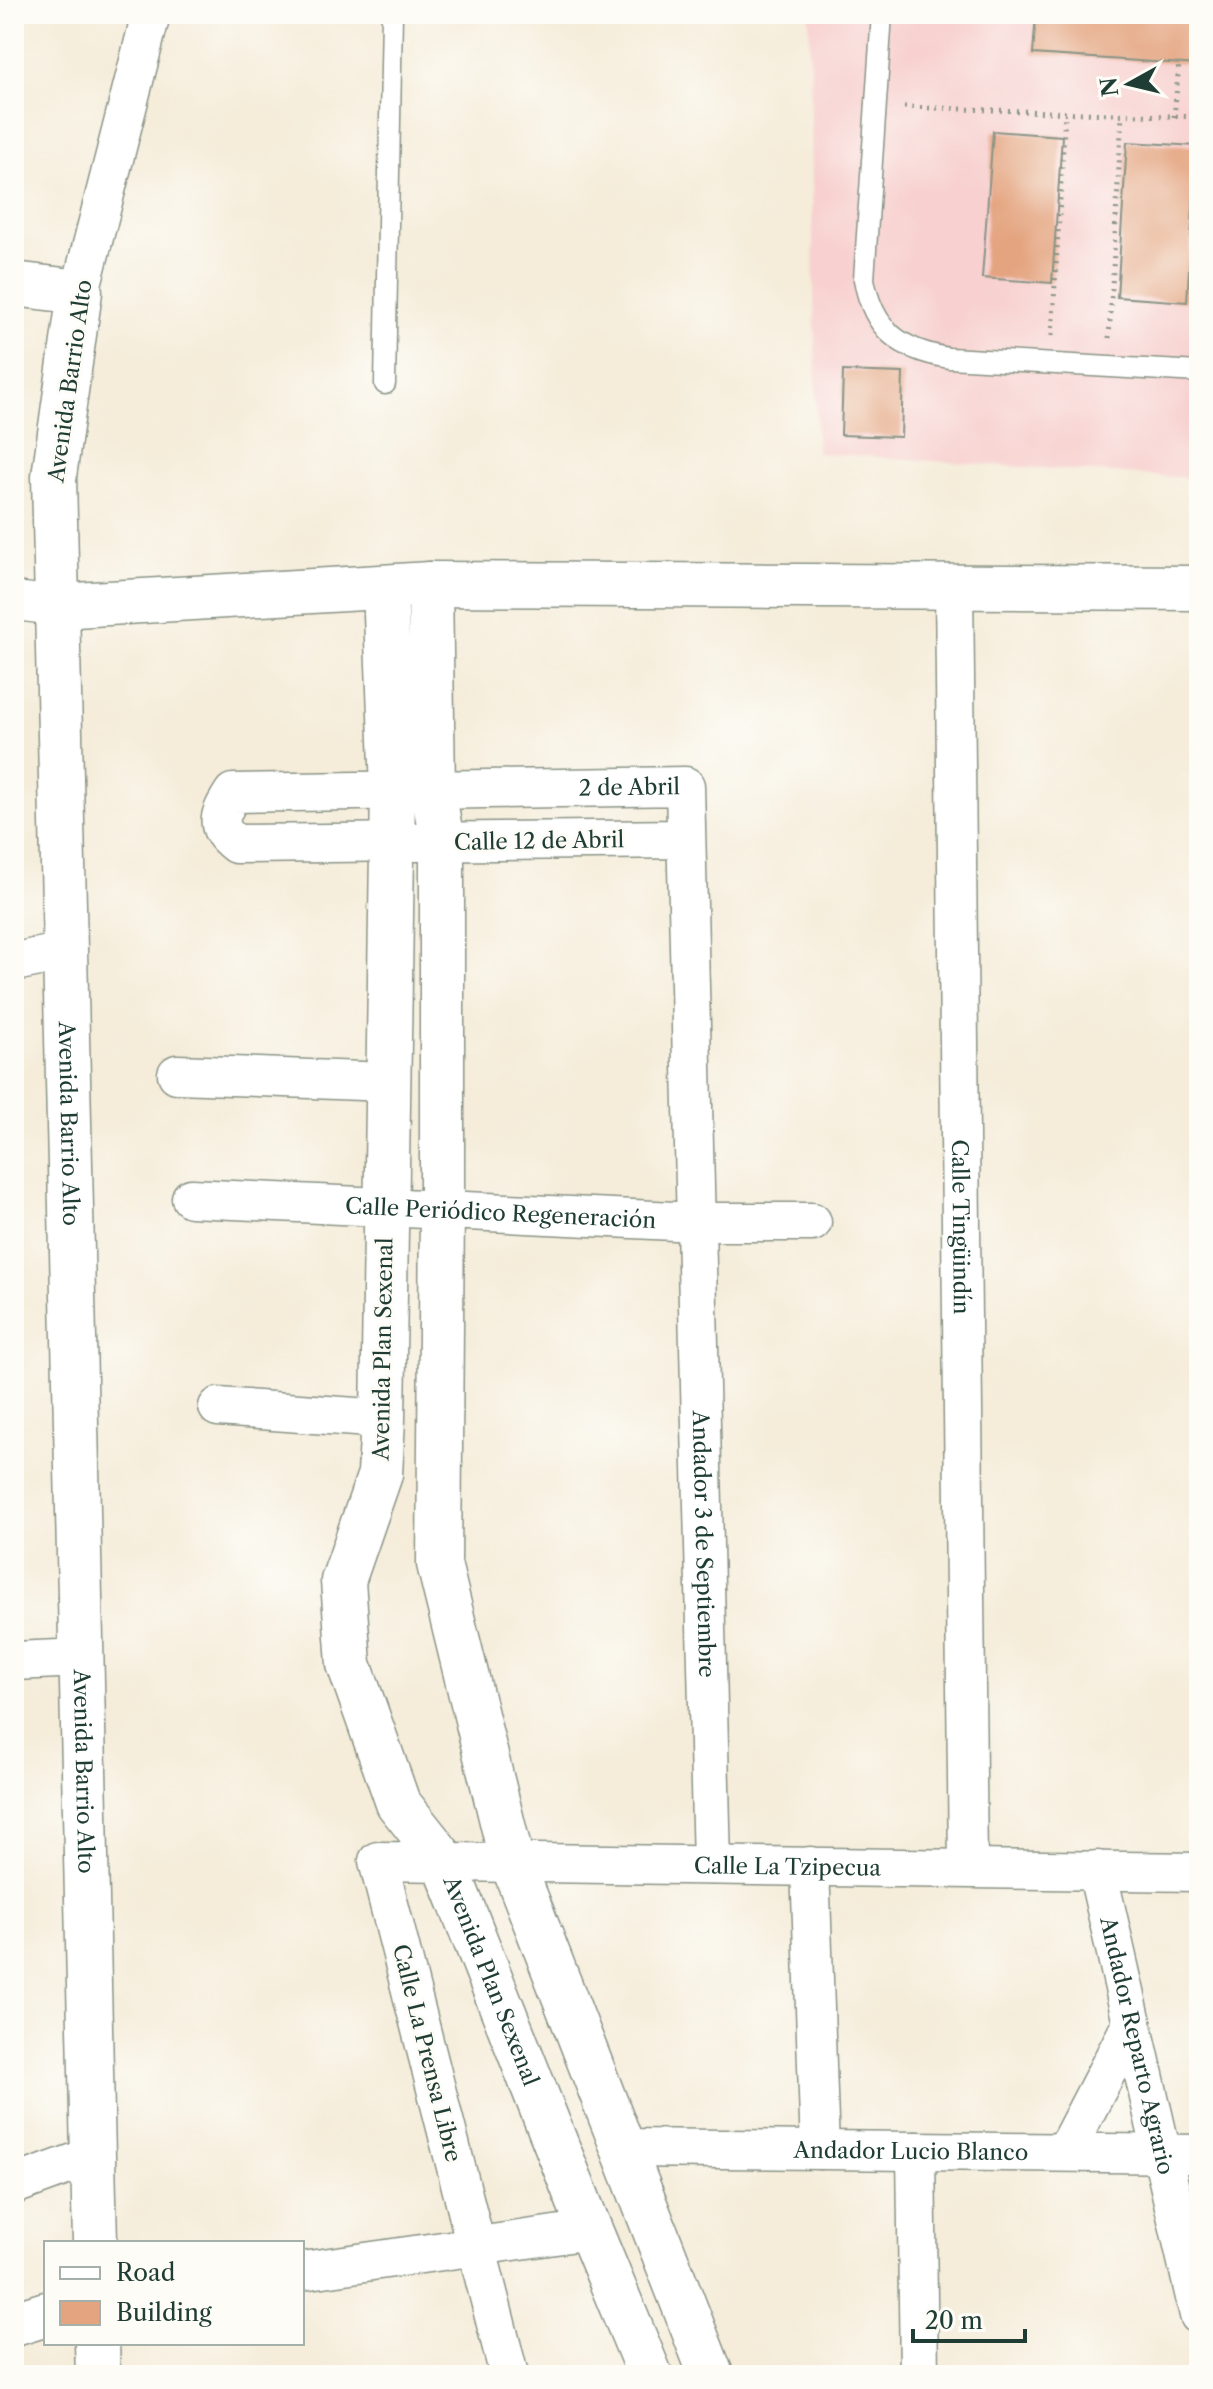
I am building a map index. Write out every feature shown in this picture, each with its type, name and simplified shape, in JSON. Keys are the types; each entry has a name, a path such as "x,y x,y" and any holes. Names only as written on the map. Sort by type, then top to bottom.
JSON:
{"street":[{"name":"Avenida Barrio Alto","path":"95,2241 54,476 80,292 151,14"},
{"path":"14,284 80,292"},
{"path":"14,601 58,606 430,584 1199,588"},
{"name":"Avenida Plan Sexenal","path":"430,584 413,789 392,843 383,1419 380,1474 343,1581 349,1664 398,1803 444,1861 650,2375"},
{"name":"Calle Tingüindín","path":"954,585 968,1868"},
{"name":"Avenida Plan Sexenal","path":"385,589 413,789 442,842 439,1564 512,1862 711,2375"},
{"name":"2 de Abril","path":"233,793 685,786 696,1222"},
{"name":"Calle 12 de Abril","path":"233,793 222,810 221,822 224,834 236,844 686,839"},
{"path":"14,962 65,952"},
{"path":"177,1074 388,1082"},
{"name":"Calle Periódico Regeneración","path":"191,1198 696,1222 812,1222"},
{"name":"Andador 3 de Septiembre","path":"696,1222 712,1865"},
{"path":"218,1407 383,1419"},
{"path":"14,1661 82,1658"},
{"name":"Calle La Tzipecua","path":"378,1861 1199,1872"},
{"name":"Calle La Prensa Libre","path":"378,1861 509,2375"},
{"path":"810,1866 820,2150"},
{"name":"Andador Reparto Agrario","path":"1097,1870 1199,2315"},
{"path":"1065,2152 1132,2023"},
{"name":"Andador Lucio Blanco","path":"623,2148 1199,2154"},
{"path":"916,2151 919,2375"},
{"path":"14,2185 93,2156"},
{"path":"304,2271 590,2230"},
{"path":"14,2324 44,2315"},
{"path":"97,2345 98,2375"}],"lane":[{"path":"385,384 392,14"},
{"path":"882,14 864,279 867,297 877,320 887,332 922,354 949,358 1199,372"}],"path":[{"path":"1174,117 1179,64"},
{"path":"875,106 1199,117"},
{"path":"1051,364 1065,113"},
{"path":"1107,367 1122,115"}],"shaded area":[{"path":"809,14 1199,14 1199,479 817,453"}],"building":[{"path":"1036,14 1199,14 1199,65 1033,54"},
{"path":"993,131 1062,136 1052,283 982,278"},
{"path":"1127,142 1197,146 1187,302 1117,297"},
{"path":"843,371 903,373 901,437 841,435"}]}
